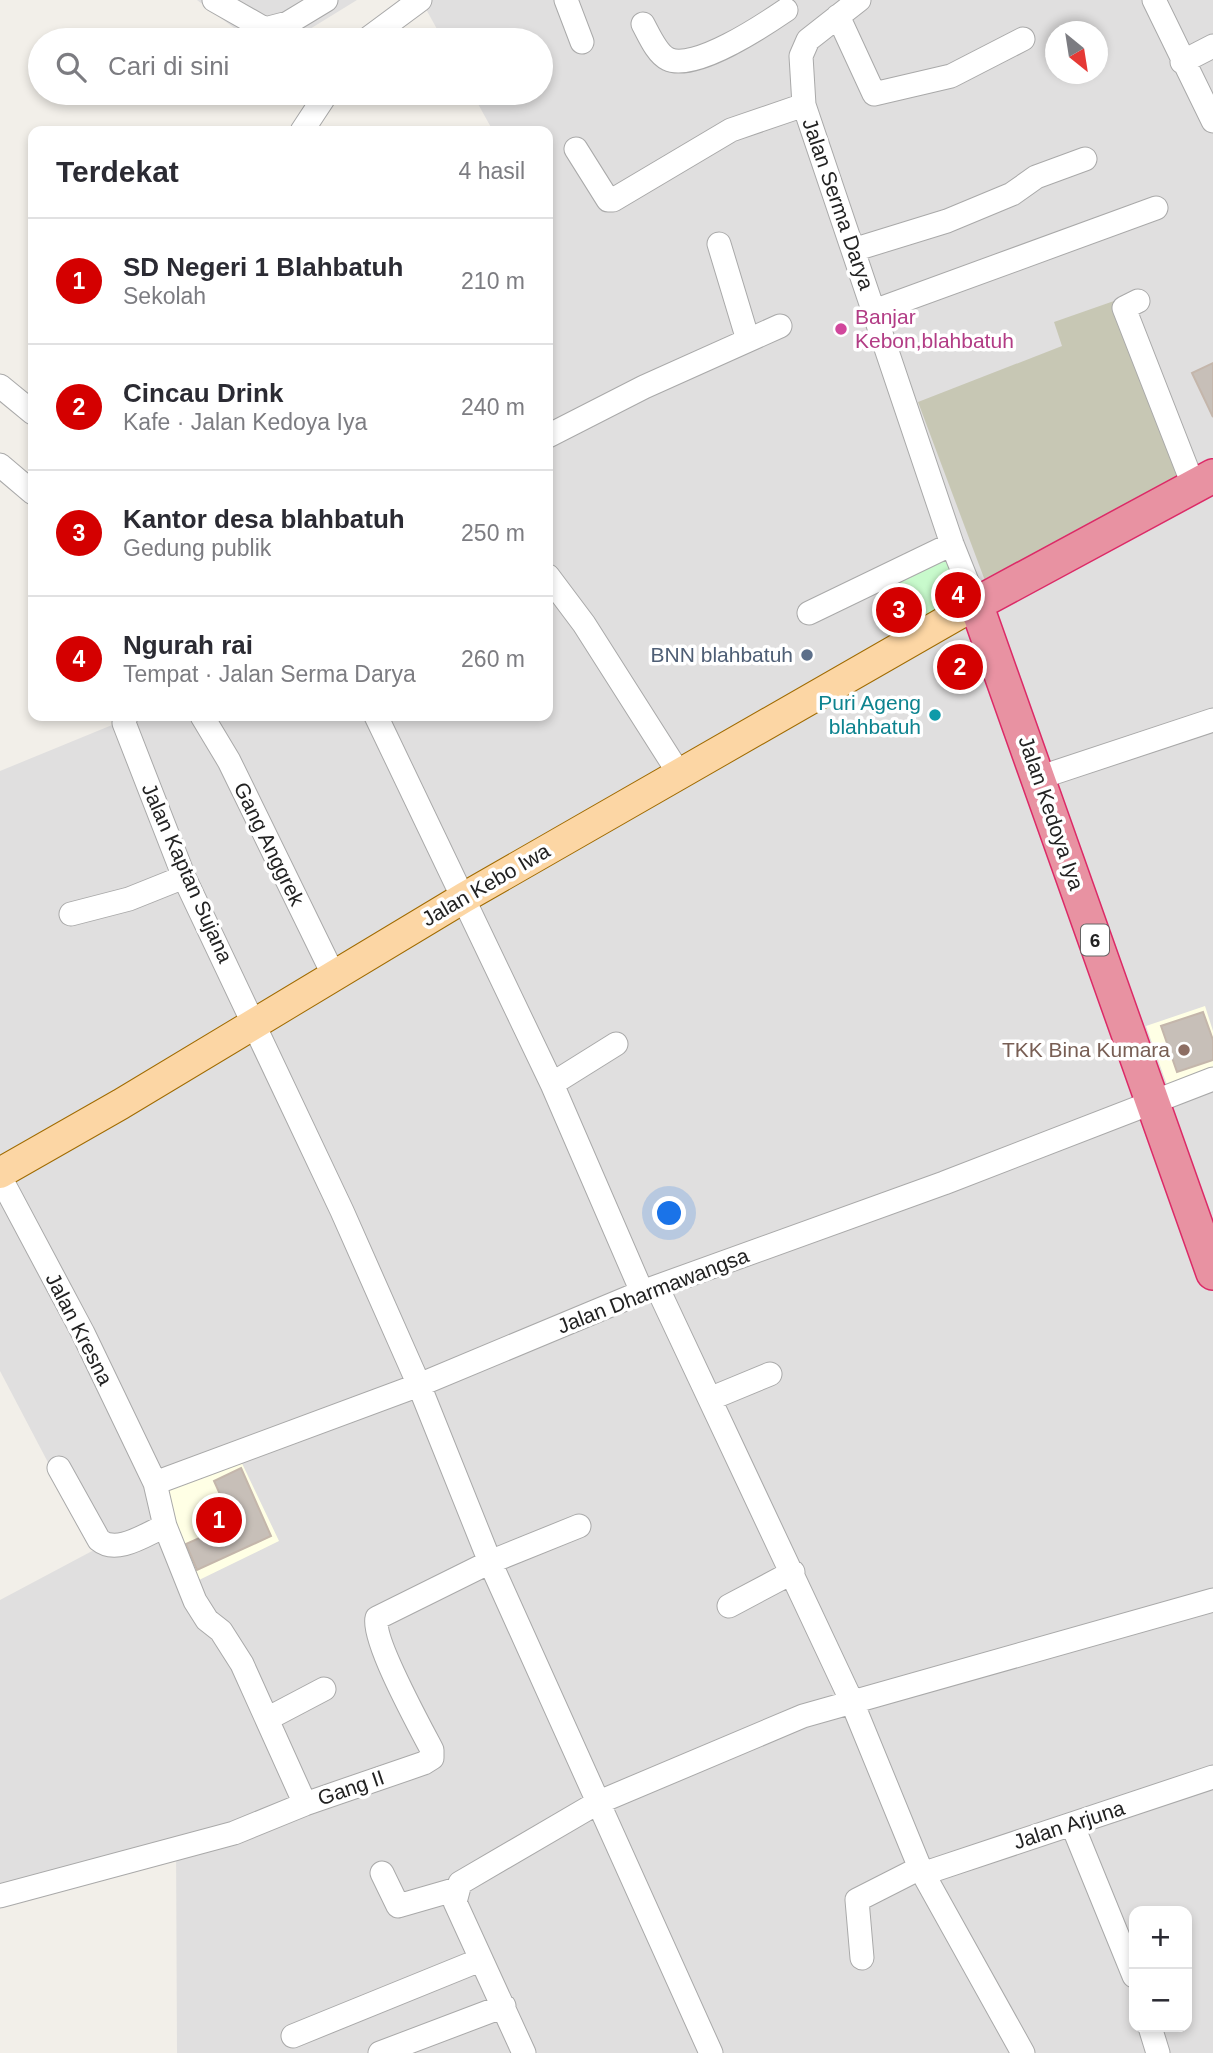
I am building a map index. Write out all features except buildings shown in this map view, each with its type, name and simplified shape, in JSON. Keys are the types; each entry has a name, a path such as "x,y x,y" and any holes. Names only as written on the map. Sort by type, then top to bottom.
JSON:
{"highway":[{"path":"976,604 1204,482"},
{"name":"Jalan Kedoya Iya","path":"976,604 1153,1102"},
{"name":"6","path":"1153,1102 1213,1273"}],"main road":[{"name":"Jalan Kebo Iwa","path":"0,1175 333,974 976,604"}],"street":[{"path":"214,0 263,28"},
{"path":"269,28 288,23 326,0"},
{"path":"382,28 420,0"},
{"path":"566,0 582,42"},
{"path":"643,24 662,55 670,61 690,60 726,46 784,5 808,40 859,0"},
{"path":"1154,0 1182,62 1213,119"},
{"path":"838,16 874,94 951,76 1023,38"},
{"name":"Jalan Serma Darya","path":"808,40 801,56 804,105 952,544 976,604"},
{"path":"1182,62 1213,46"},
{"path":"305,126 319,105"},
{"path":"576,149 608,200 613,200 731,130 804,105"},
{"path":"853,250 947,221 1012,194 1036,177 1085,159"},
{"path":"874,311 1156,208"},
{"path":"719,244 748,340"},
{"path":"1138,301 1124,308 1204,482"},
{"path":"553,433 644,387 780,326"},
{"path":"0,386 28,405"},
{"path":"0,465 28,489"},
{"path":"809,613 952,544"},
{"path":"553,583 584,624 680,775"},
{"path":"1038,778 1213,720"},
{"name":"Jalan Kaptan Sujana","path":"126,721 184,877 254,1021 419,1385 491,1562 711,2053"},
{"name":"Gang Anggrek","path":"205,721 229,761 333,974"},
{"path":"378,721 465,897 650,1290 712,1398 852,1702 923,1871 1023,2053"},
{"path":"71,914 130,899 184,877"},
{"path":"552,1084 616,1044"},
{"name":"Jalan Dharmawangsa","path":"155,1483 419,1385 650,1290 944,1184 1213,1079"},
{"name":"Jalan Kresna","path":"0,1175 83,1333 155,1483 165,1526 195,1601 207,1620 221,1631 242,1664 305,1804"},
{"path":"712,1398 770,1374"},
{"path":"59,1468 99,1540 108,1546 117,1546 165,1526"},
{"path":"491,1562 579,1526"},
{"name":"Gang II","path":"0,1896 234,1833 432,1758 432,1750 375,1628 376,1621 379,1615 491,1562"},
{"path":"729,1606 793,1572"},
{"path":"524,2053 455,1902 460,1883 597,1802 728,1745 803,1716 1213,1600"},
{"path":"267,1719 324,1689"},
{"name":"Jalan Arjuna","path":"862,1958 857,1900 923,1871 1072,1824 1211,1785"},
{"path":"1072,1824 1131,1969"},
{"path":"382,1873 398,1906 457,1889"},
{"path":"293,2036 480,1960"},
{"path":"380,2053 503,2006"},
{"path":"1152,2032 1158,2053"}],"shaded area":[{"path":"197,0 357,0 312,28 234,28"},
{"path":"421,0 1213,0 1213,2053 177,2053 176,1840 0,1897 0,1600 94,1550 0,1371 0,771 122,721 553,721 553,126 490,126 479,105 553,105 553,28 436,28"},
{"path":"1114,301 1186,478 987,586 918,402 1062,346 1054,322"},
{"name":"TKK Bina Kumara","path":"1205,1006 1213,1031 1213,1068 1167,1085 1146,1026"},
{"path":"239,1457 279,1541 197,1581 159,1499 164,1486"}],"green space":[{"path":"943,550 955,566 949,569 954,578 951,586 956,598 946,614 913,634 885,579"}],"place":[{"name":"Banjar Kebon,blahbatuh","path":"841,329"},
{"name":"Ngurah rai","path":"958,595"},
{"name":"Kantor desa blahbatuh","path":"899,610"},
{"name":"BNN blahbatuh","path":"807,655"},
{"name":"Cincau Drink","path":"960,667"},
{"name":"Puri Ageng blahbatuh","path":"935,715"},
{"name":"TKK Bina Kumara","path":"1184,1050"},
{"name":"SD Negeri 1 Blahbatuh","path":"219,1520"}]}
